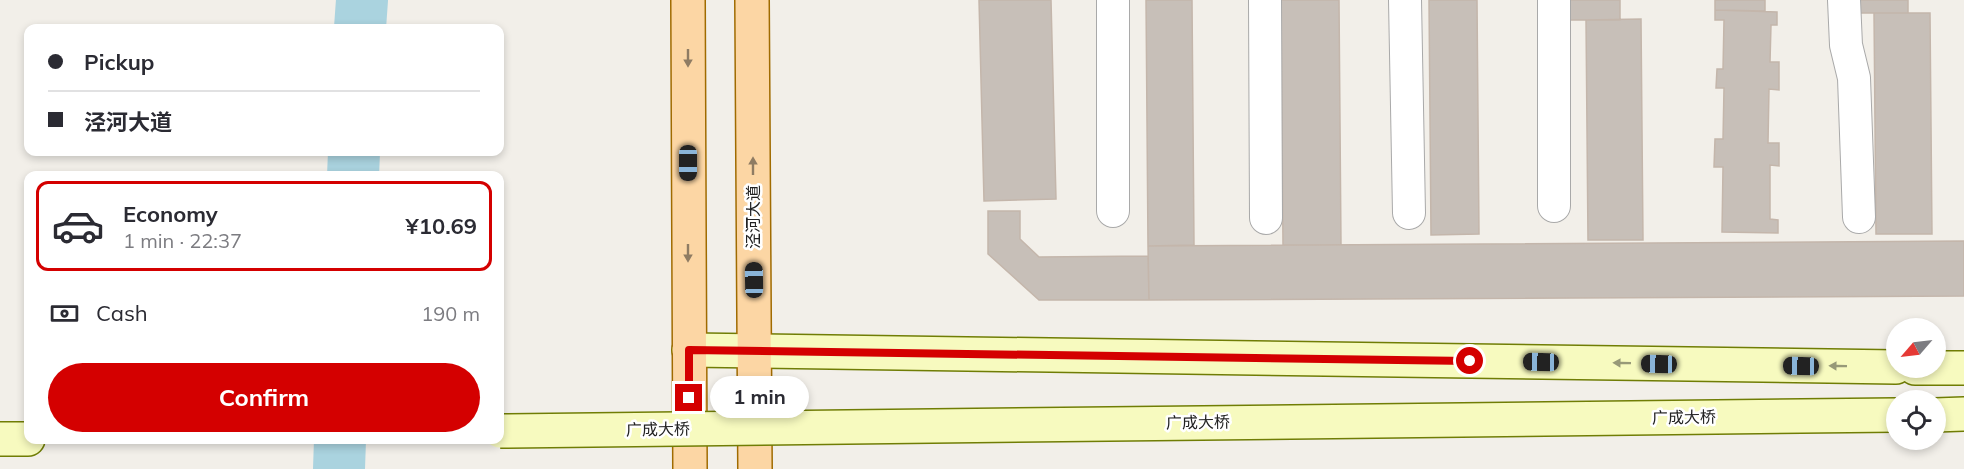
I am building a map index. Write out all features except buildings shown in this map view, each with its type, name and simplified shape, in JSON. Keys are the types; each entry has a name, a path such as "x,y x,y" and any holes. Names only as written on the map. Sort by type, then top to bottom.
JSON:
{"main road":[{"path":"688,0 690,469"},
{"name":"泾河大道","path":"752,0 755,469"},
{"path":"689,350 1886,367"},
{"path":"1946,368 1964,368"},
{"path":"1946,415 1964,414"},
{"name":"广成大桥","path":"504,431 1886,415"},
{"path":"0,439 24,439"}],"street":[{"path":"1113,0 1113,211"},
{"path":"1265,0 1266,218"},
{"path":"1406,0 1408,213"},
{"path":"1554,0 1554,206"},
{"path":"1844,0 1846,45 1854,78 1859,217"}],"waterway":[{"path":"360,24 362,0"},
{"path":"353,171 354,156"},
{"path":"339,469 340,444"}],"route":[{"path":"689,398 689,350 1470,361"}]}
